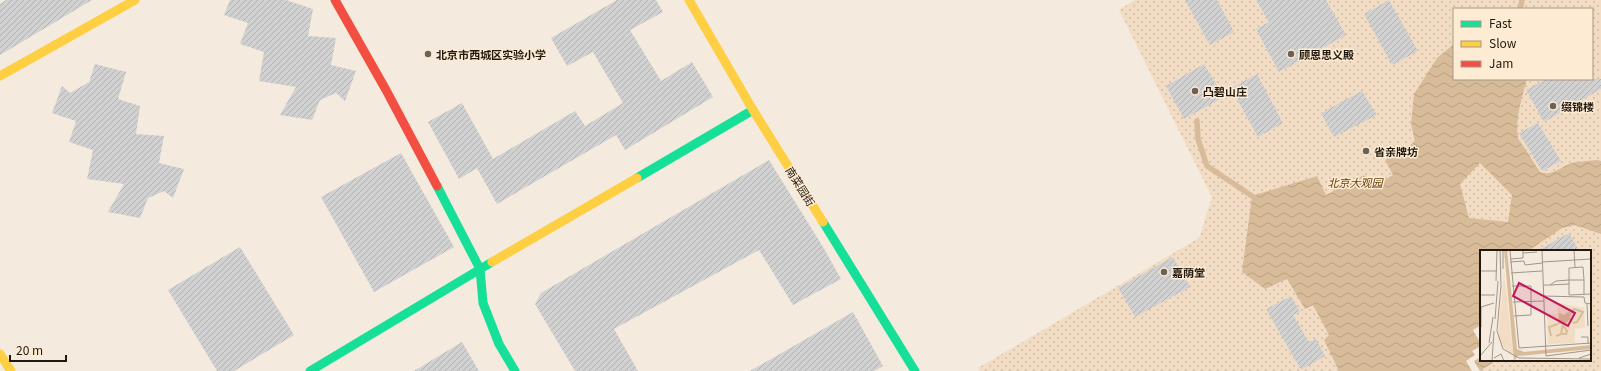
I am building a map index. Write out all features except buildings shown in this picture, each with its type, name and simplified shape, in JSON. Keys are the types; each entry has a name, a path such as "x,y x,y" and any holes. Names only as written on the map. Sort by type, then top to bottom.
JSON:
{"street":[{"path":"0,76 135,0"},
{"path":"335,0 386,90 480,269 482,303 499,344 515,371"},
{"name":"南菜园街","path":"689,0 753,110 916,371"},
{"path":"310,371 480,269 753,110"},
{"path":"0,354 11,371"}],"green space":[{"name":"北京大观园","path":"1135,0 1601,0 1601,371 980,371 978,368 1199,238 1212,197 1119,10"}],"water":[{"path":"1453,45 1453,80 1527,80 1518,116 1518,138 1540,172 1553,172 1575,162 1601,161 1601,234 1575,225 1562,228 1529,250 1480,250 1480,361 1495,361 1480,371 1339,371 1324,340 1329,335 1313,305 1305,309 1287,279 1265,289 1242,272 1252,196 1317,176 1326,195 1364,175 1372,188 1393,175 1385,160 1415,142 1411,124 1414,94 1437,58","holes":["1480,163 1512,195 1508,222 1469,218 1460,184"]}],"pier":[{"path":"1480,326 1480,342 1473,330"},
{"path":"1480,347 1480,358 1474,361 1480,371 1472,371 1466,361 1475,355 1472,351"}],"waterway":[{"path":"1520,8 1522,0"},
{"path":"1197,121 1198,139 1207,166 1252,196"}],"traffic: fast":[{"path":"637,178 753,110"},
{"path":"437,186 480,269 483,303 499,344 515,371"},
{"path":"823,222 915,371"},
{"path":"310,371 492,262"}],"traffic: slow":[{"path":"0,76 135,0"},
{"path":"689,0 753,110 823,222"},
{"path":"492,262 637,178"},
{"path":"0,354 11,371"}],"traffic: jam":[{"path":"335,0 386,90 437,186"}],"place":[{"name":"北京市西城区实验小学","path":"428,54"},
{"name":"顾恩思义殿","path":"1291,54"},
{"name":"凸碧山庄","path":"1195,91"},
{"name":"缀锦楼","path":"1553,106"},
{"name":"省亲牌坊","path":"1366,151"},
{"name":"嘉荫堂","path":"1164,272"}]}
